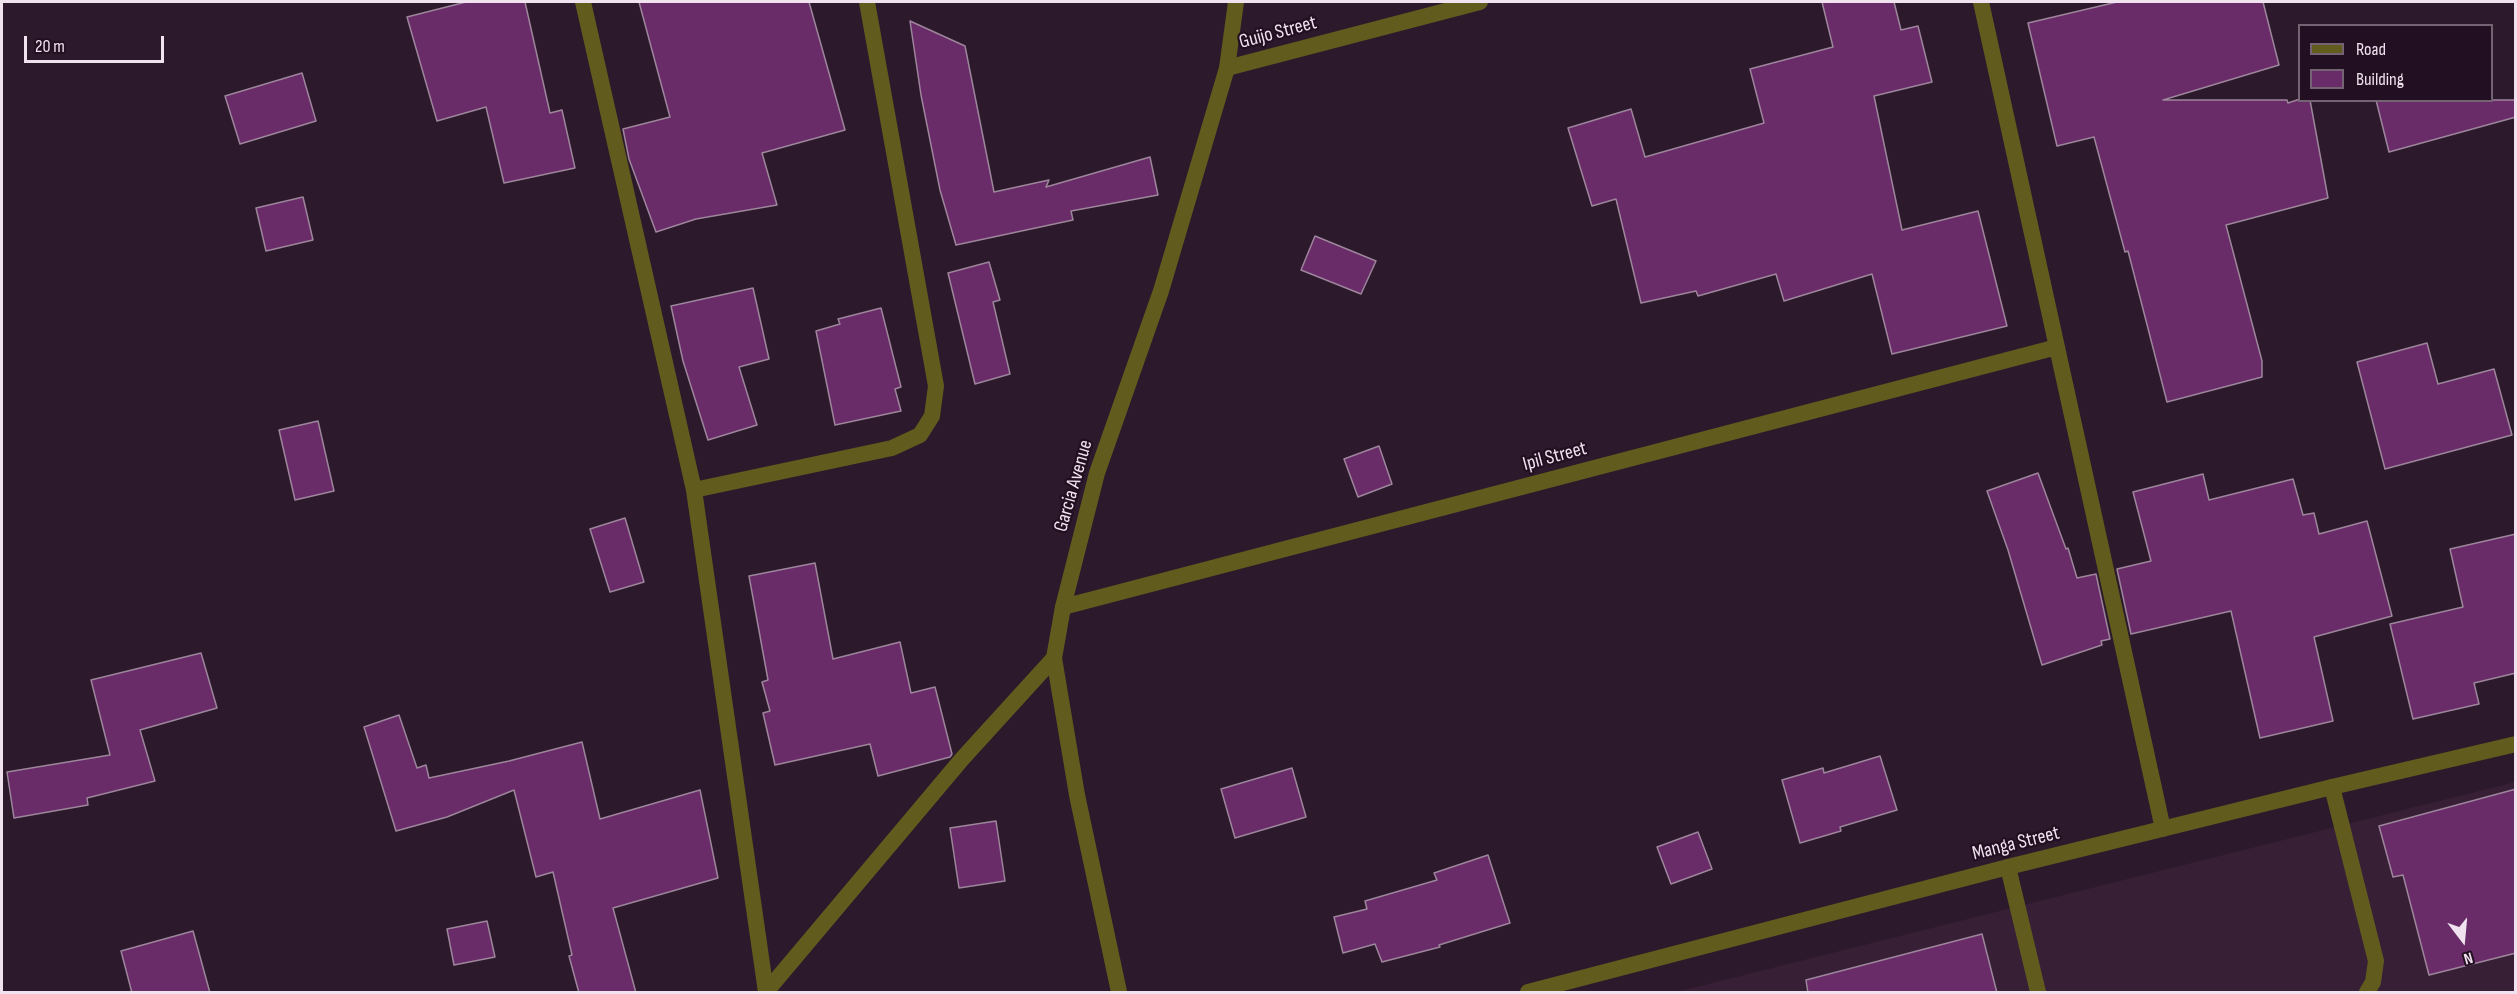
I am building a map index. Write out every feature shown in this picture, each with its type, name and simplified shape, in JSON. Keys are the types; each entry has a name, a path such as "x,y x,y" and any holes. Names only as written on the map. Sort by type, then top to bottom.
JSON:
{"street":[{"path":"583,2 694,490 766,992"},
{"path":"694,490 892,448 920,435 932,416 936,386 867,2"},
{"name":"Garcia Avenue","path":"1119,993 1077,795 1053,658 1097,473 1161,291 1227,68 1236,2"},
{"name":"Guijo Street","path":"1227,68 1480,2"},
{"path":"1981,2 2163,829"},
{"name":"Ipil Street","path":"1064,607 2057,347"},
{"path":"766,992 962,759 1053,658"},
{"name":"Manga Street","path":"1528,993 2008,867 2332,786 2516,744"},
{"path":"2332,786 2376,961 2373,982 2367,993"},
{"path":"2008,867 2038,993"}],"shaded area":[{"path":"2515,782 2515,992 1676,992"}],"building":[{"path":"466,2 525,2 550,113 562,110 575,168 504,183 486,107 437,121 407,17"},
{"path":"639,2 809,2 845,130 762,153 777,205 696,219 656,232 629,159 623,129 670,117"},
{"path":"1822,2 1894,2 1901,30 1918,26 1932,82 1874,96 1902,230 1978,211 2007,326 1892,354 1872,274 1784,301 1776,274 1698,296 1696,291 1641,303 1616,199 1592,206 1568,128 1631,109 1645,157 1764,123 1750,69 1833,47"},
{"path":"2117,2 2263,2 2279,65 2163,100 2287,100 2288,103 2298,100 2298,102 2310,102 2328,198 2226,225 2262,361 2262,377 2167,402 2128,251 2125,252 2094,137 2057,146 2028,23"},
{"path":"910,21 965,46 994,192 1049,180 1046,187 1150,157 1158,195 1071,211 1073,220 956,245 940,190 921,95"},
{"path":"302,73 316,121 240,144 225,96"},
{"path":"2516,100 2516,117 2389,152 2376,102"},
{"path":"303,197 313,240 266,251 256,208"},
{"path":"1315,236 1376,261 1361,294 1301,270"},
{"path":"989,262 1000,300 993,302 1010,374 975,384 948,273"},
{"path":"753,288 769,359 739,367 757,425 708,440 683,361 671,306"},
{"path":"881,308 901,387 895,389 901,411 835,425 816,331 840,324 838,319"},
{"path":"2427,343 2438,384 2494,369 2512,435 2385,469 2357,362"},
{"path":"318,421 334,491 295,500 279,430"},
{"path":"1379,446 1392,484 1358,497 1344,459"},
{"path":"2038,473 2066,549 2068,548 2077,578 2096,574 2110,639 2101,641 2102,645 2042,665 2008,550 1987,491"},
{"path":"2203,474 2209,500 2293,479 2303,515 2314,513 2319,534 2367,521 2392,616 2314,637 2333,721 2260,738 2231,611 2131,634 2117,569 2151,561 2133,492"},
{"path":"625,518 644,582 610,592 590,529"},
{"path":"2516,534 2516,673 2474,683 2479,704 2413,719 2390,624 2463,607 2450,549"},
{"path":"815,563 833,659 900,642 911,693 935,687 952,754 950,757 878,776 870,744 775,765 763,713 770,711 762,682 768,680 749,576"},
{"path":"201,653 217,708 140,730 155,781 87,798 88,805 14,818 7,772 110,755 91,680"},
{"path":"399,715 417,768 426,765 429,778 582,742 600,819 700,790 718,878 613,908 636,993 579,993 569,956 572,955 553,872 536,877 514,790 447,817 396,831 364,727"},
{"path":"1880,756 1897,810 1840,827 1841,831 1800,843 1782,780 1823,768 1824,773"},
{"path":"1292,768 1306,817 1235,838 1221,789"},
{"path":"2516,789 2516,953 2429,975 2403,875 2393,877 2379,826"},
{"path":"996,821 1005,881 959,888 950,828"},
{"path":"1698,832 1712,869 1671,884 1657,847"},
{"path":"1488,855 1510,923 1439,945 1440,947 1382,962 1375,944 1343,953 1334,917 1367,909 1365,901 1437,880 1434,873"},
{"path":"487,921 495,957 454,965 447,929"},
{"path":"193,931 210,993 132,993 121,951"},
{"path":"1982,934 1997,993 1808,993 1806,980"}]}
